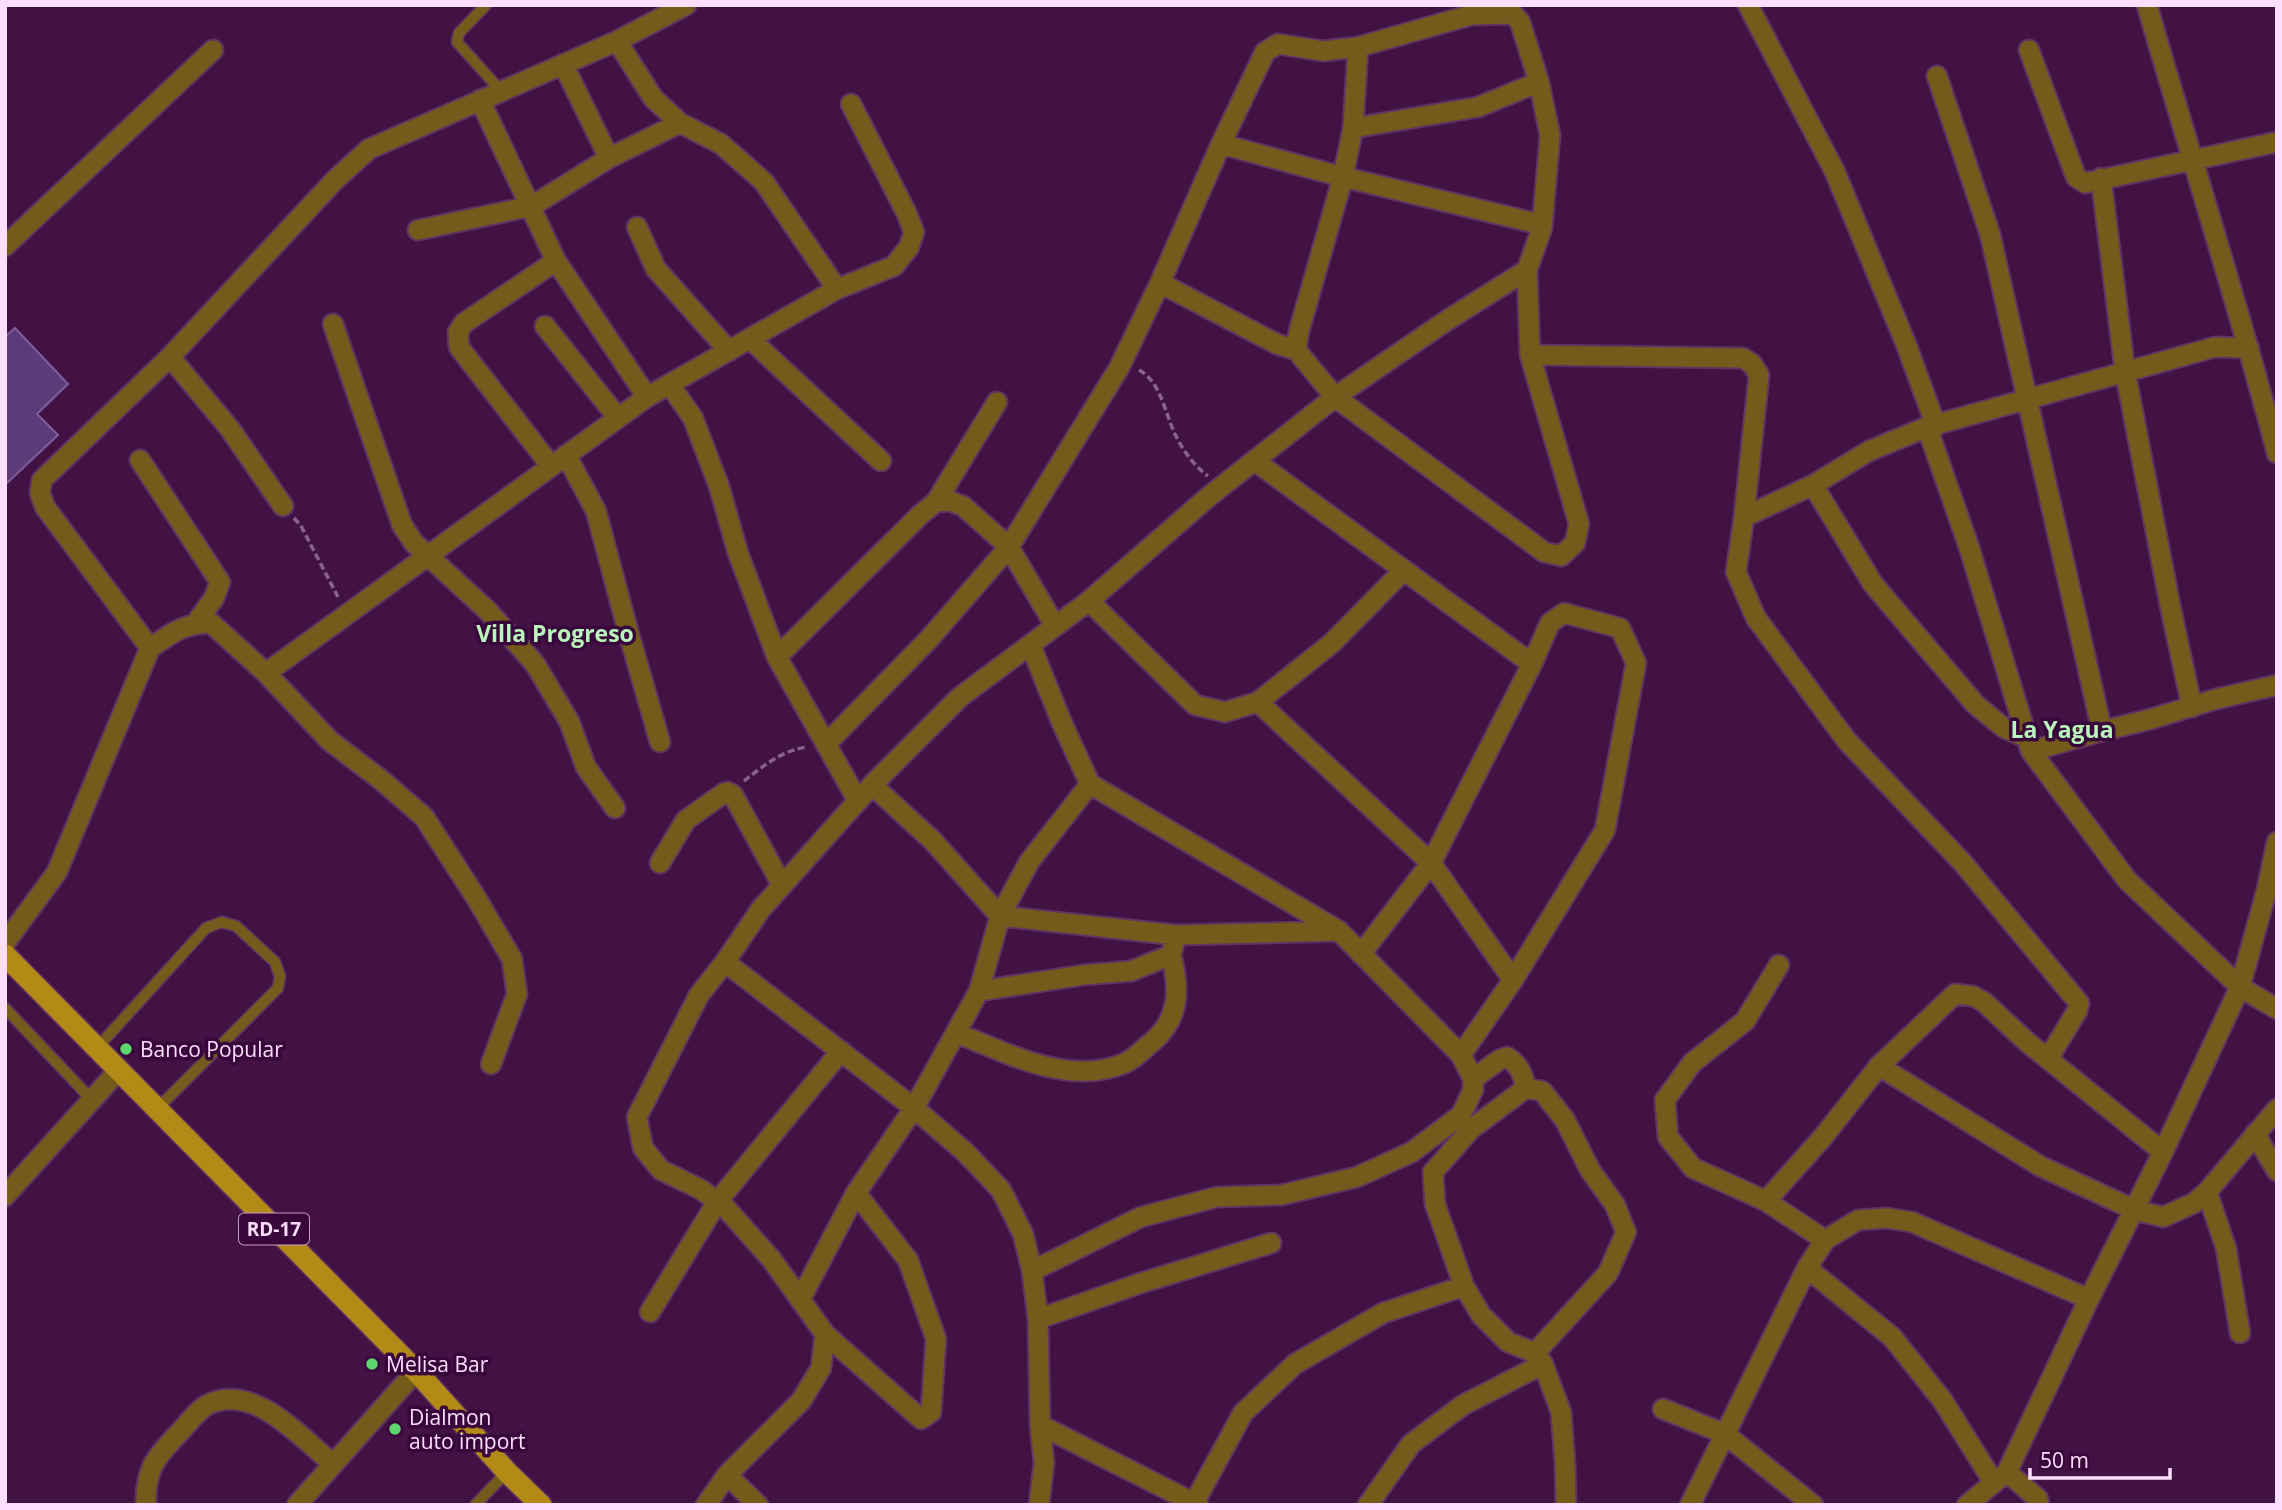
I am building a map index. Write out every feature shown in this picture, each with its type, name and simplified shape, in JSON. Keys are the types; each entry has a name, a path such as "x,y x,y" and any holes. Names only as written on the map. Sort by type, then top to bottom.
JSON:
{"main road":[{"name":"RD-17","path":"5,955 416,1371 507,1472 541,1505"}],"street":[{"path":"150,648 45,506 40,494 42,480 170,357 335,180 369,149 617,41 686,5"},
{"path":"1748,5 1835,172 1906,344 2029,745 2127,880 2240,987 2277,1009"},
{"path":"2147,5 2249,348 2277,453"},
{"path":"826,744 929,639 1009,547 1119,368 1265,52 1279,44 1323,51 1358,47 1471,15 1513,14 1520,22 1539,82 1550,135 1542,228 1527,270 1530,355 1579,524 1575,543 1561,556 1544,552 1335,397 1296,350 1277,344 1160,283"},
{"path":"617,41 653,98 680,123 721,144 764,182 836,289"},
{"path":"1296,350 1343,177 1353,128 1358,47"},
{"path":"5,246 213,50"},
{"path":"2029,50 2076,177 2085,183 2277,142"},
{"path":"563,64 609,158"},
{"path":"1937,76 1990,234 2102,731"},
{"path":"1353,128 1478,107 1539,82"},
{"path":"480,100 556,261 647,397"},
{"path":"266,673 647,397 836,289 894,265 909,247 914,232 851,104"},
{"path":"418,230 532,206 609,158 680,123"},
{"path":"1221,144 1343,177 1535,223 1542,228"},
{"path":"2101,178 2124,371 2192,707"},
{"path":"637,227 656,269 729,351"},
{"path":"556,261 464,323 458,332 459,347 558,461 596,511 660,742"},
{"path":"856,1194 908,1260 936,1339 931,1412 921,1419 825,1334 801,1298 748,1232 718,1202 700,1189 661,1170 643,1148 637,1117 699,995 761,909 872,785 960,697 1089,601 1226,483 1335,397 1449,319 1527,270"},
{"path":"333,324 402,525 414,544 488,611 535,664 569,721 586,767 615,808"},
{"path":"545,326 618,418"},
{"path":"750,339 881,461"},
{"path":"1744,517 1813,485 1868,451 1931,427 2216,347 2249,348"},
{"path":"1530,355 1743,358 1752,364 1759,375 1736,572 1756,618 1847,741 1962,862 2079,1003 2077,1011 2048,1059"},
{"path":"170,357 230,429 284,506"},
{"path":"670,385 693,418 719,486 738,553 777,657 858,801"},
{"path":"777,657 936,502 998,402"},
{"path":"140,460 220,582 214,598 196,623"},
{"path":"1255,461 1532,664"},
{"path":"1813,485 1873,584 1975,704 2029,745 2102,731 2277,685"},
{"path":"936,502 950,501 963,506 1009,547 1055,626"},
{"path":"1089,601 1195,705 1225,712 1258,702 1332,643 1404,570"},
{"path":"1361,954 1431,863 1550,623 1564,613 1620,628 1636,663 1605,830 1513,980 1461,1055"},
{"path":"5,943 57,872 150,648 180,627 211,623 266,673 330,741 424,817 512,959 517,994 491,1064"},
{"path":"1031,646 1090,784 1339,931 1461,1055 1473,1079 1473,1090 1461,1115 1412,1152 1357,1177 1280,1195 1217,1197 1142,1217 1032,1271"},
{"path":"1258,702 1431,863 1513,980"},
{"path":"801,1298 856,1194 915,1108 979,991 1000,916 1029,862 1090,784"},
{"path":"872,785 933,841 1000,916 1176,935 1339,931"},
{"path":"660,863 686,820 728,792 733,795 782,885"},
{"path":"1967,1505 2001,1478 2164,1152 2240,987 2277,842"},
{"path":"956,1033 1040,1066 1098,1072 1128,1062 1162,1033 1177,1003 1177,976 1171,955 1176,935"},
{"path":"979,991 1083,975 1131,971 1171,955"},
{"path":"725,962 915,1108 965,1152 1001,1190 1023,1234 1032,1271 1038,1320 1040,1425 1044,1463 1039,1505"},
{"path":"1779,965 1745,1021 1692,1063 1665,1100 1668,1137 1693,1168 1766,1201 1825,1240"},
{"path":"1766,1201 1823,1137 1879,1066 1955,994 1973,996 1984,1002 2048,1059 2164,1152"},
{"path":"650,1312 718,1202 841,1051"},
{"path":"1473,1079 1507,1057 1515,1061 1523,1074 1526,1088"},
{"path":"1879,1066 2040,1166 2135,1210 2163,1217 2194,1203 2207,1192 2277,1109"},
{"path":"5,1196 118,1071"},
{"path":"1368,1505 1410,1444 1463,1405 1539,1358 1608,1273 1626,1232 1615,1205 1590,1170 1565,1120 1542,1091 1526,1088 1471,1129 1433,1172 1435,1204 1464,1286 1481,1315 1508,1342 1539,1358 1561,1412 1566,1463 1566,1505"},
{"path":"2255,1134 2277,1171"},
{"path":"2207,1192 2226,1248 2239,1333"},
{"path":"1690,1505 1807,1268 1825,1240 1858,1220 1887,1218 1912,1222 2089,1299"},
{"path":"1038,1320 1141,1283 1271,1243"},
{"path":"1807,1268 1892,1337 2001,1478 2038,1499 2039,1505"},
{"path":"1040,1425 1195,1504 1244,1413 1295,1364 1383,1313 1464,1286"},
{"path":"706,1505 727,1475 801,1401 821,1368 825,1334"},
{"path":"297,1505 416,1371"},
{"path":"146,1505 145,1493 150,1469 163,1450 207,1404 228,1399 267,1408 333,1464"},
{"path":"1663,1409 1725,1434 1813,1505"},
{"path":"727,1475 758,1505"}],"lane":[{"path":"486,5 459,33 457,42 501,91"},
{"path":"96,1049 206,928 222,922 236,926 275,962 280,976 278,988 156,1110"},
{"path":"5,1009 92,1100"},
{"path":"475,1505 507,1472"}],"path":[{"path":"1119,368 1139,370 1146,374 1154,384 1175,435 1196,467 1208,476 1226,483"},
{"path":"284,506 301,526 347,615"},
{"path":"728,792 768,763 799,748 826,744"}],"building":[{"path":"15,328 68,384 37,414 58,435 5,485 5,337"}],"place":[{"name":"Banco Popular","path":"126,1049"},
{"name":"Melisa Bar","path":"372,1364"},
{"name":"Dialmon auto import","path":"395,1429"}],"district":[{"name":"Villa Progreso","path":"555,633"},
{"name":"La Yagua","path":"2062,729"}]}
